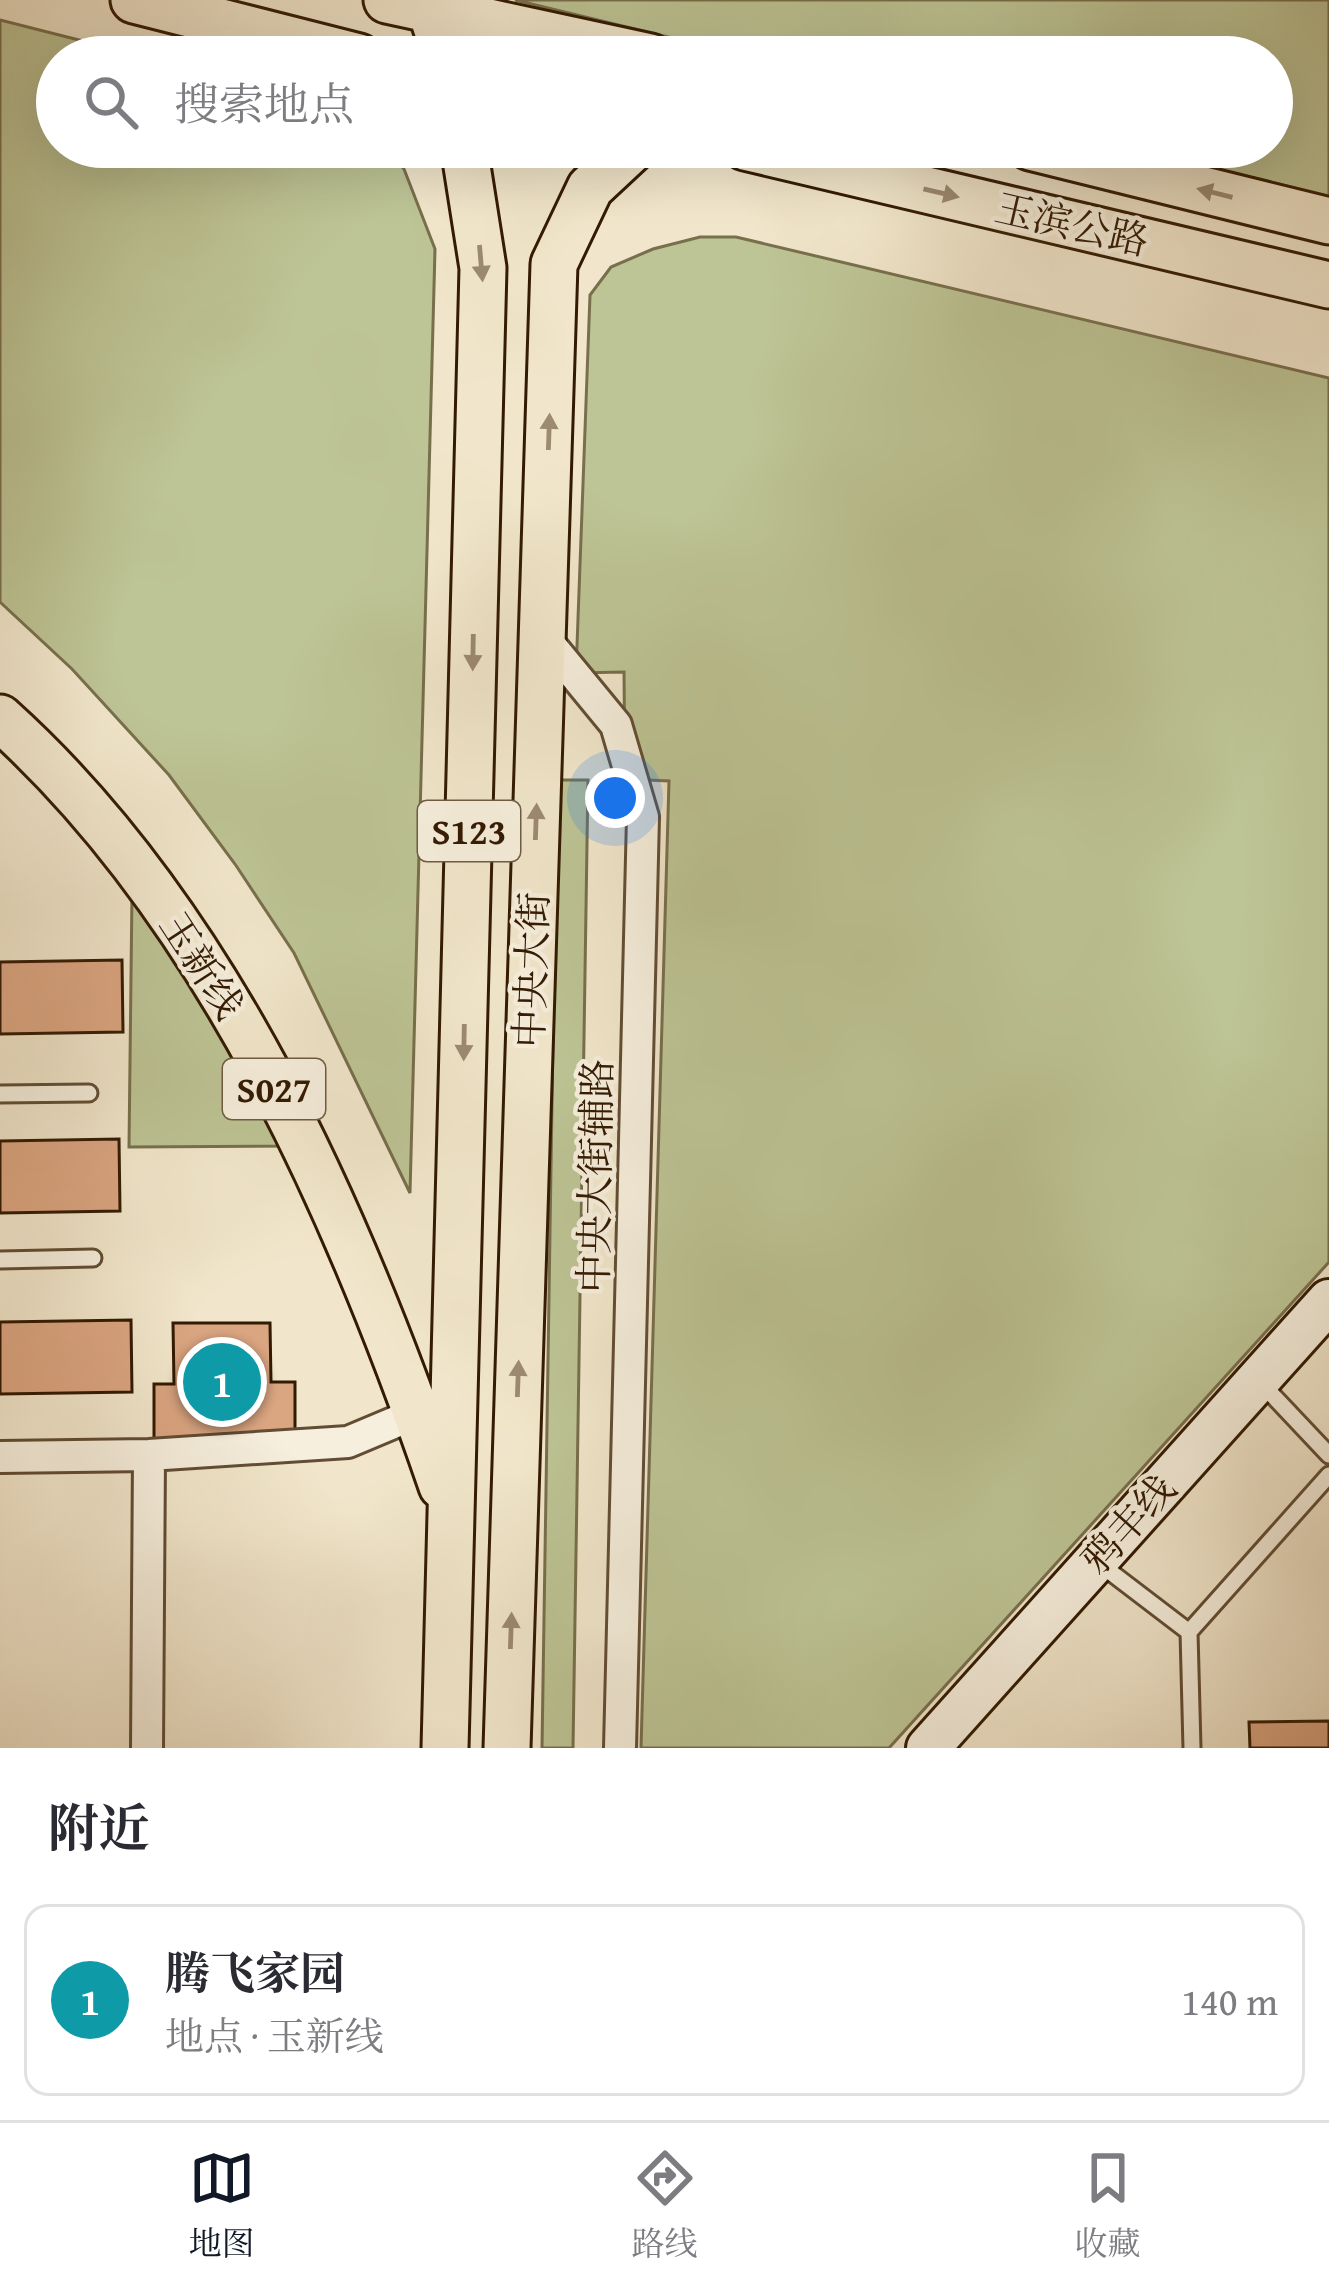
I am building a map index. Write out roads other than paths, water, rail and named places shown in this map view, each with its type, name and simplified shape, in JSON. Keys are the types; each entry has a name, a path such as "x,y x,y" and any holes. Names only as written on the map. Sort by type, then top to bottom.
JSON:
{"main road":[{"path":"134,0 276,36"},
{"path":"387,0 550,36"},
{"path":"431,11 439,36"},
{"name":"中央大街","path":"445,1748 483,268 467,168"},
{"name":"中央大街","path":"507,1748 554,264 590,188 611,168"},
{"name":"玉滨公路","path":"834,168 1329,285"},
{"name":"玉滨公路","path":"1116,168 1329,220"},
{"name":"玉新线","path":"0,718 32,746 115,842 185,935 245,1032 350,1248 417,1413 452,1517"},
{"name":"鸦丰线","path":"928,1748 1329,1301"}],"street":[{"name":"中央大街辅路","path":"542,635 616,725 643,818 620,1748"},
{"path":"0,1457 149,1455 348,1442 417,1413"},
{"path":"147,1748 149,1455"}],"lane":[{"path":"0,1094 89,1093"},
{"path":"0,1260 93,1258"},
{"path":"1258,1379 1329,1455"},
{"path":"1192,1748 1189,1632 1329,1475"},
{"path":"1096,1561 1189,1632"}],"place":[{"name":"腾飞家园","path":"222,1382"}]}
